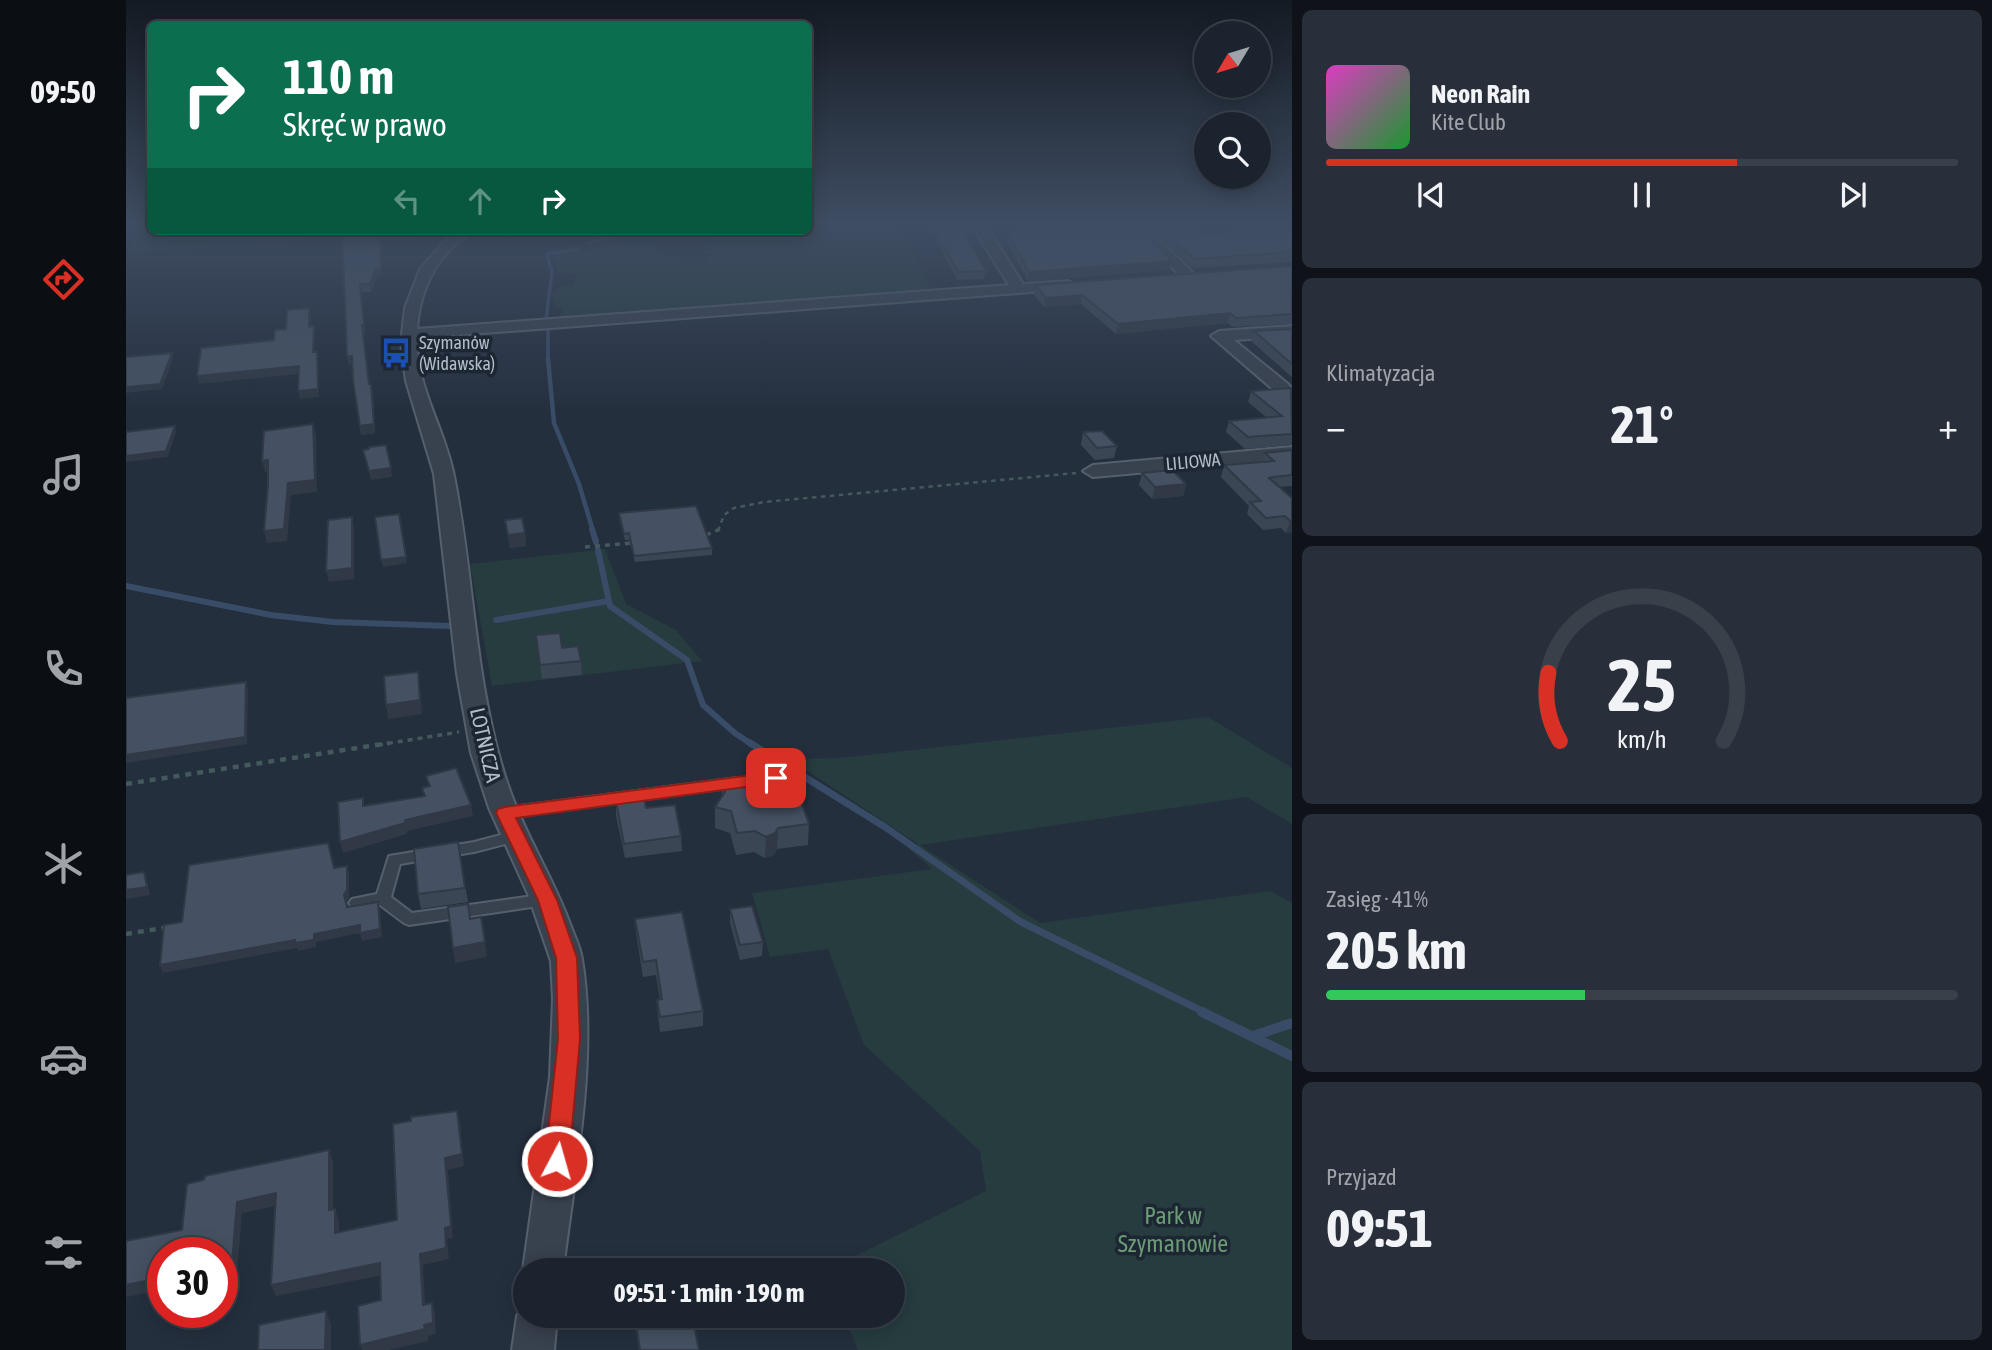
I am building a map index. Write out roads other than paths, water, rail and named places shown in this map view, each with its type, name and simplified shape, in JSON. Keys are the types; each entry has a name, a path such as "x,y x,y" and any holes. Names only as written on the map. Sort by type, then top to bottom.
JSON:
{"street":[{"name":"LOTNICZA","path":"419,287 409,334 410,370 443,471 482,749 511,825 548,900 567,958 569,1039 544,1258"},
{"path":"409,334 1045,287"},
{"path":"1282,388 1219,336 1292,331"},
{"name":"LILIOWA","path":"1093,471 1292,453"},
{"path":"533,1350 536,1328"}],"lane":[{"path":"383,899 394,860 511,825 748,781"},
{"path":"357,903 383,899 409,919 548,900"}],"waterway":[{"path":"546,319 550,287"},
{"path":"548,327 548,359"},
{"path":"548,359 554,423 579,484 593,531"},
{"path":"592,529 596,542"},
{"path":"598,550 609,601"},
{"path":"126,586 271,615 333,622 450,626"},
{"path":"496,620 609,601"},
{"path":"609,601 610,606 687,660 703,705 753,745"},
{"path":"750,743 885,827 1021,922 1206,1013"},
{"path":"1202,1012 1292,1056"},
{"path":"1253,1036 1292,1023"}],"place":[{"name":"Szymanów (Widawska)","path":"396,353"}],"park label":[{"name":"Park w Szymanowie","path":"1173,1230"}]}
